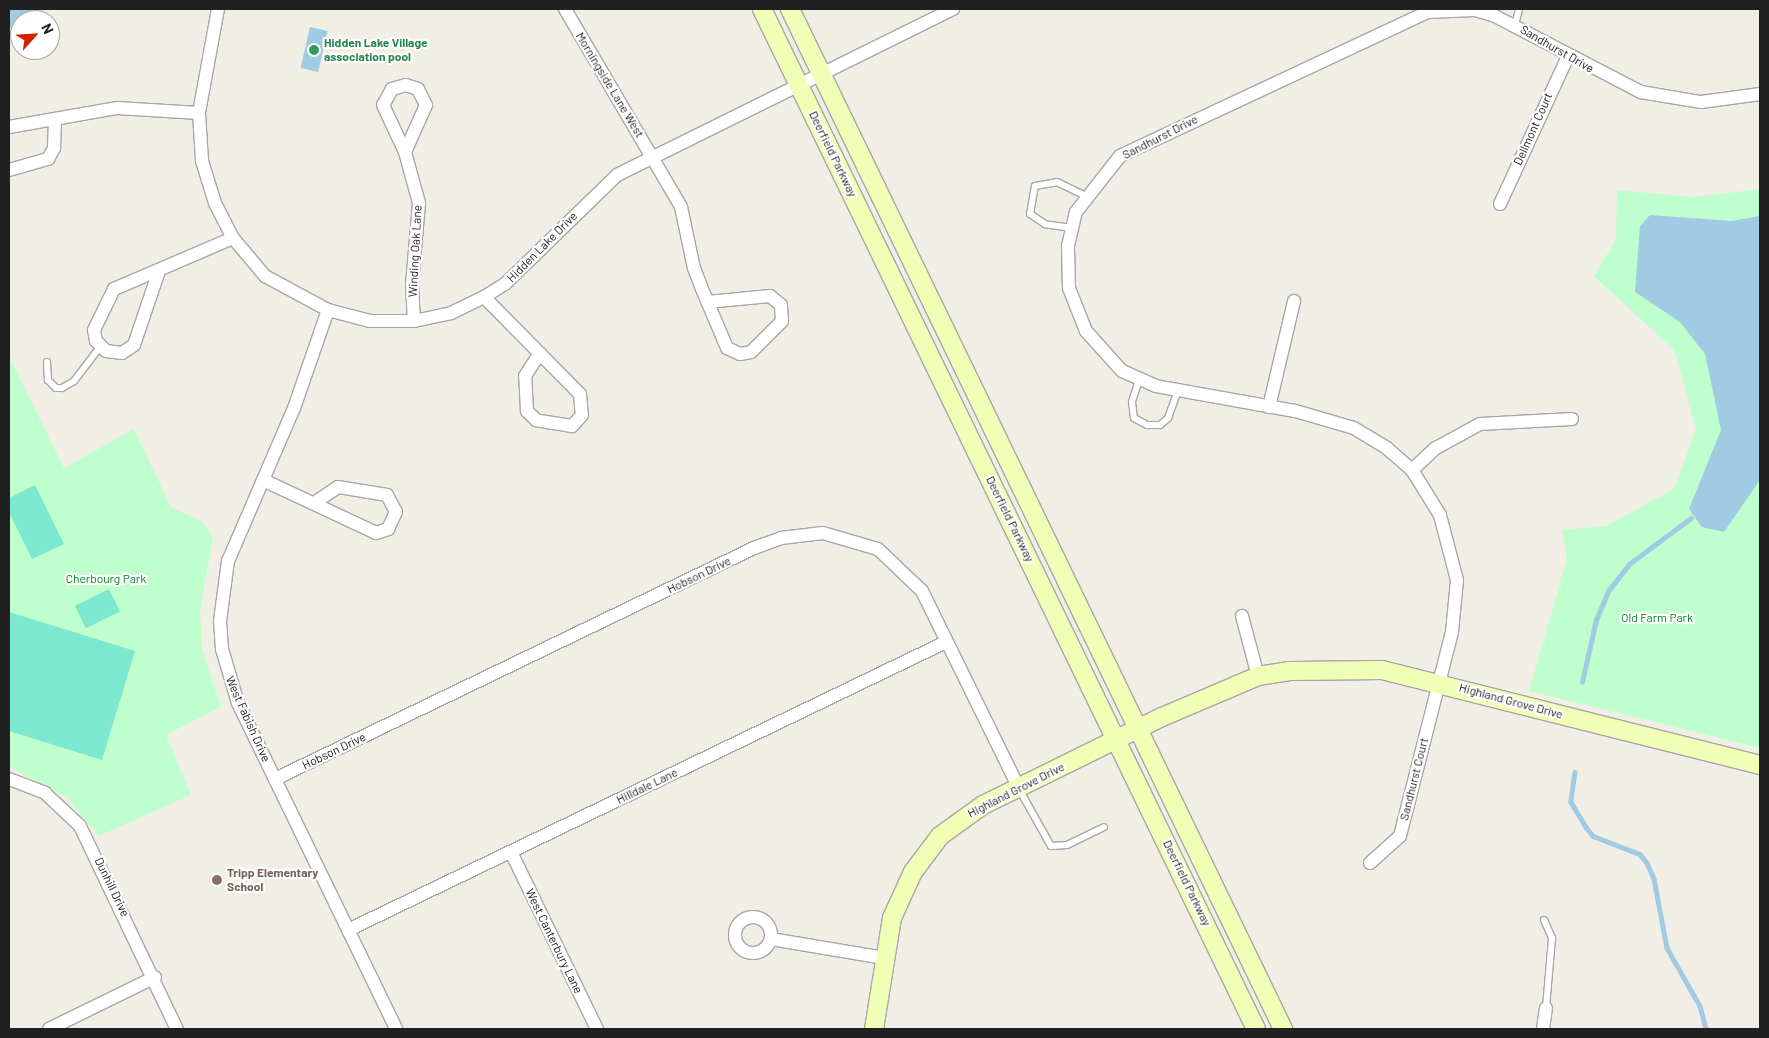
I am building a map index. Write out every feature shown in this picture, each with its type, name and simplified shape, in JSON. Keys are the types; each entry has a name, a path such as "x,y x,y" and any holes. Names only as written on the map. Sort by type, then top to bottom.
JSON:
{"main road":[{"name":"Deerfield Parkway","path":"762,9 1117,738 1256,1029"},
{"name":"Deerfield Parkway","path":"790,9 1283,1029"},
{"name":"Highland Grove Drive","path":"874,1029 884,958 900,895 940,836 983,805 1117,738 1258,676 1352,668 1438,682 1760,764"}],"street":[{"name":"Hidden Lake Drive","path":"218,9 199,113 207,181 233,238 265,276 328,310 370,321 414,321 451,313 484,297 505,284 618,175 652,155 953,9"},
{"name":"Sandhurst Drive","path":"1438,682 1452,632 1456,580 1440,515 1412,470 1387,448 1354,428 1269,407 1178,390 1139,380 1108,359 1076,310 1067,267 1072,228 1086,196 1120,156 1427,12 1475,9 1515,24 1610,80 1669,99 1701,102 1760,94"},
{"name":"Morningside Lane West","path":"569,11 684,214 694,268 707,302 727,348 740,354 758,348 782,321 781,305 770,296 707,302"},
{"name":"Dellmont Court","path":"1500,204 1568,56"},
{"name":"Winding Oak Lane","path":"404,152 426,105 418,89 406,85 392,89 383,105 404,152 419,203 412,284 414,321"},
{"path":"9,127 117,108 199,113"},
{"path":"9,170 48,159 54,148 55,119"},
{"path":"159,271 134,345 116,354 100,347 94,330 110,293 159,271 233,238"},
{"path":"484,297 540,353 580,394 582,415 572,426 536,420 524,404 525,376 540,353"},
{"path":"1269,407 1294,301"},
{"name":"West Fabish Drive","path":"328,310 312,362 228,561 220,621 229,677 275,779 396,1029"},
{"path":"1412,470 1436,448 1480,424 1572,419"},
{"path":"263,480 316,502 376,533 388,529 396,512 387,495 338,487 316,502"},
{"name":"Hobson Drive","path":"275,779 754,548 797,534 842,535 878,548 922,591 1018,788"},
{"path":"1242,616 1258,676"},
{"name":"Hilldale Lane","path":"348,930 946,642"},
{"name":"Sandhurst Court","path":"1370,863 1400,836 1438,682"},
{"name":"Dunhill Drive","path":"9,779 45,793 80,826 156,977 177,1029"},
{"name":"West Canterbury Lane","path":"511,852 596,1029"},
{"path":"771,939 884,958"},
{"path":"49,1029 156,977"},
{"path":"1543,1029 1546,1008"}],"lane":[{"path":"1515,24 1519,9"},
{"path":"1072,228 1045,224 1030,214 1035,186 1057,182 1086,196"},
{"path":"47,362 48,380 56,388 62,388 74,381 100,347"},
{"path":"1139,380 1132,402 1134,418 1147,425 1160,425 1168,418 1178,390"},
{"path":"1018,788 1050,846 1067,844 1104,826"},
{"path":"1544,920 1552,938 1546,1008"}],"green space":[{"name":"Old Farm Park","path":"1760,189 1760,748 1529,691 1567,560 1562,530 1606,526 1674,489 1696,429 1675,351 1594,276 1616,239 1617,190 1693,197"},
{"name":"Cherbourg Park","path":"9,356 64,468 134,429 171,507 203,522 213,539 200,610 202,648 221,707 166,735 191,795 99,836 66,797 9,767"},
{"path":"35,485 64,544 32,559 9,512 9,498"},
{"path":"109,589 120,611 86,628 75,606"},
{"path":"9,612 135,651 102,760 9,731"}],"water":[{"path":"9,9 34,9 10,10 9,28"},
{"name":"Hidden Lake Village association pool","path":"310,27 328,31 318,72 301,68"},
{"path":"1650,215 1731,221 1760,216 1760,480 1724,532 1702,527 1689,509 1721,430 1705,354 1680,322 1635,292 1640,226"}],"waterway":[{"path":"1582,682 1596,620 1609,590 1629,564 1691,518"},
{"path":"1575,772 1571,802 1593,836 1640,854 1647,863 1654,879 1667,948 1700,1006 1706,1029"}],"place":[{"name":"Hidden Lake Village association pool","path":"314,50"},
{"name":"Tripp Elementary School","path":"217,880"}]}
